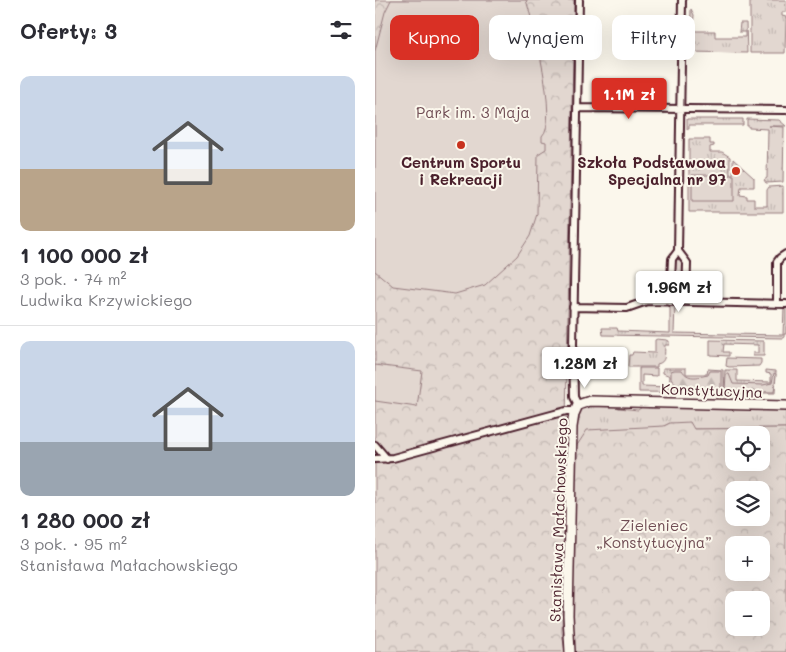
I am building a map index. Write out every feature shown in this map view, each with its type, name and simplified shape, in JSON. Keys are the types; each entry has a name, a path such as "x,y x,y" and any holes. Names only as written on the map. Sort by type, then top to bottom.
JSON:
{"street":[{"name":"Stanisława Małachowskiego","path":"570,652 568,615 571,457 572,421 576,408 574,396 573,307 579,0"},
{"path":"682,0 678,251 687,263 686,302"},
{"path":"577,108 786,110"},
{"path":"670,302 672,258 678,251"},
{"path":"777,304 777,262 779,258 786,254"},
{"path":"573,307 627,308 647,301 786,304"},
{"name":"Konstytucyjna","path":"576,408 587,401 786,406"},
{"path":"375,459 387,459 576,408"},
{"path":"375,445 387,459"}],"green space":[{"name":"Park im. 3 Maja","path":"375,0 574,0 574,15 489,15 489,60 573,60 562,632 565,652 375,652"},
{"name":"Centrum Sportu i Rekreacji","path":"391,0 526,0 530,15 489,15 489,60 541,60 548,112 546,127 542,136 542,141 546,142 546,149 538,154 537,214 530,236 517,256 485,285 455,294 393,286 375,271 375,51 385,12"},
{"path":"750,0 786,0 786,12 782,12 782,16 786,17 785,53 750,53"},
{"path":"740,23 746,23 747,53 695,52 695,30 715,31 715,37 745,37 745,32 739,32"},
{"path":"687,119 743,119 743,125 689,125 689,129 687,129"},
{"path":"747,119 779,120 786,126 769,126 784,127 783,182 766,183 764,180 767,178 768,129 749,128 747,126"},
{"path":"689,139 710,139 710,144 714,144 714,146 710,147 710,152 722,152 730,157 730,174 733,174 733,159 754,178 754,187 741,187 740,195 747,196 747,199 754,199 754,206 767,206 767,190 769,187 783,186 783,212 689,212"},
{"path":"692,175 734,175 734,201 692,201"},
{"path":"676,257 684,261 684,297 682,300 675,300 673,298 674,260"},
{"path":"670,305 675,305 674,333 783,335 784,307 786,307 786,334 784,334 784,338 603,335 602,328 617,328 618,331 670,333"},
{"path":"655,340 669,341 669,345 665,345 664,359 657,364 657,367 628,367 629,355 632,355 633,352 655,353"},
{"path":"710,340 764,341 764,356 753,356 753,353 758,353 758,345 724,344 723,352 729,352 729,356 710,355"},
{"path":"727,358 761,359 761,363 759,366 729,367 726,366"},
{"path":"375,365 422,371 417,407 375,401"},
{"path":"639,368 657,368 657,376 642,375 642,386 669,387 670,376 663,373 663,368 686,368 686,374 707,374 708,369 723,370 723,393 639,392"},
{"path":"682,370 690,377 708,375 710,371 721,371 721,391 694,392 673,381 671,371"},
{"path":"725,370 737,370 737,381 771,382 771,374 766,373 766,370 776,371 775,393 724,393"},
{"path":"774,373 776,374 774,392 725,391 726,374 729,374 733,384 763,385 772,383"},
{"path":"587,406 619,406 619,408 638,410 642,407 764,408 772,410 786,408 786,428 725,426 725,429 694,429 670,423 574,450 577,419 582,409"},
{"name":"Zieleniec „Konstytucyjna”","path":"690,422 694,429 725,429 725,471 770,471 770,428 786,428 786,652 573,652 574,450 587,430 664,426 670,423"}],"place":[{"name":"Centrum Sportu i Rekreacji","path":"461,145"},
{"name":"Szkoła Podstawowa Specjalna nr 97","path":"736,171"}]}
